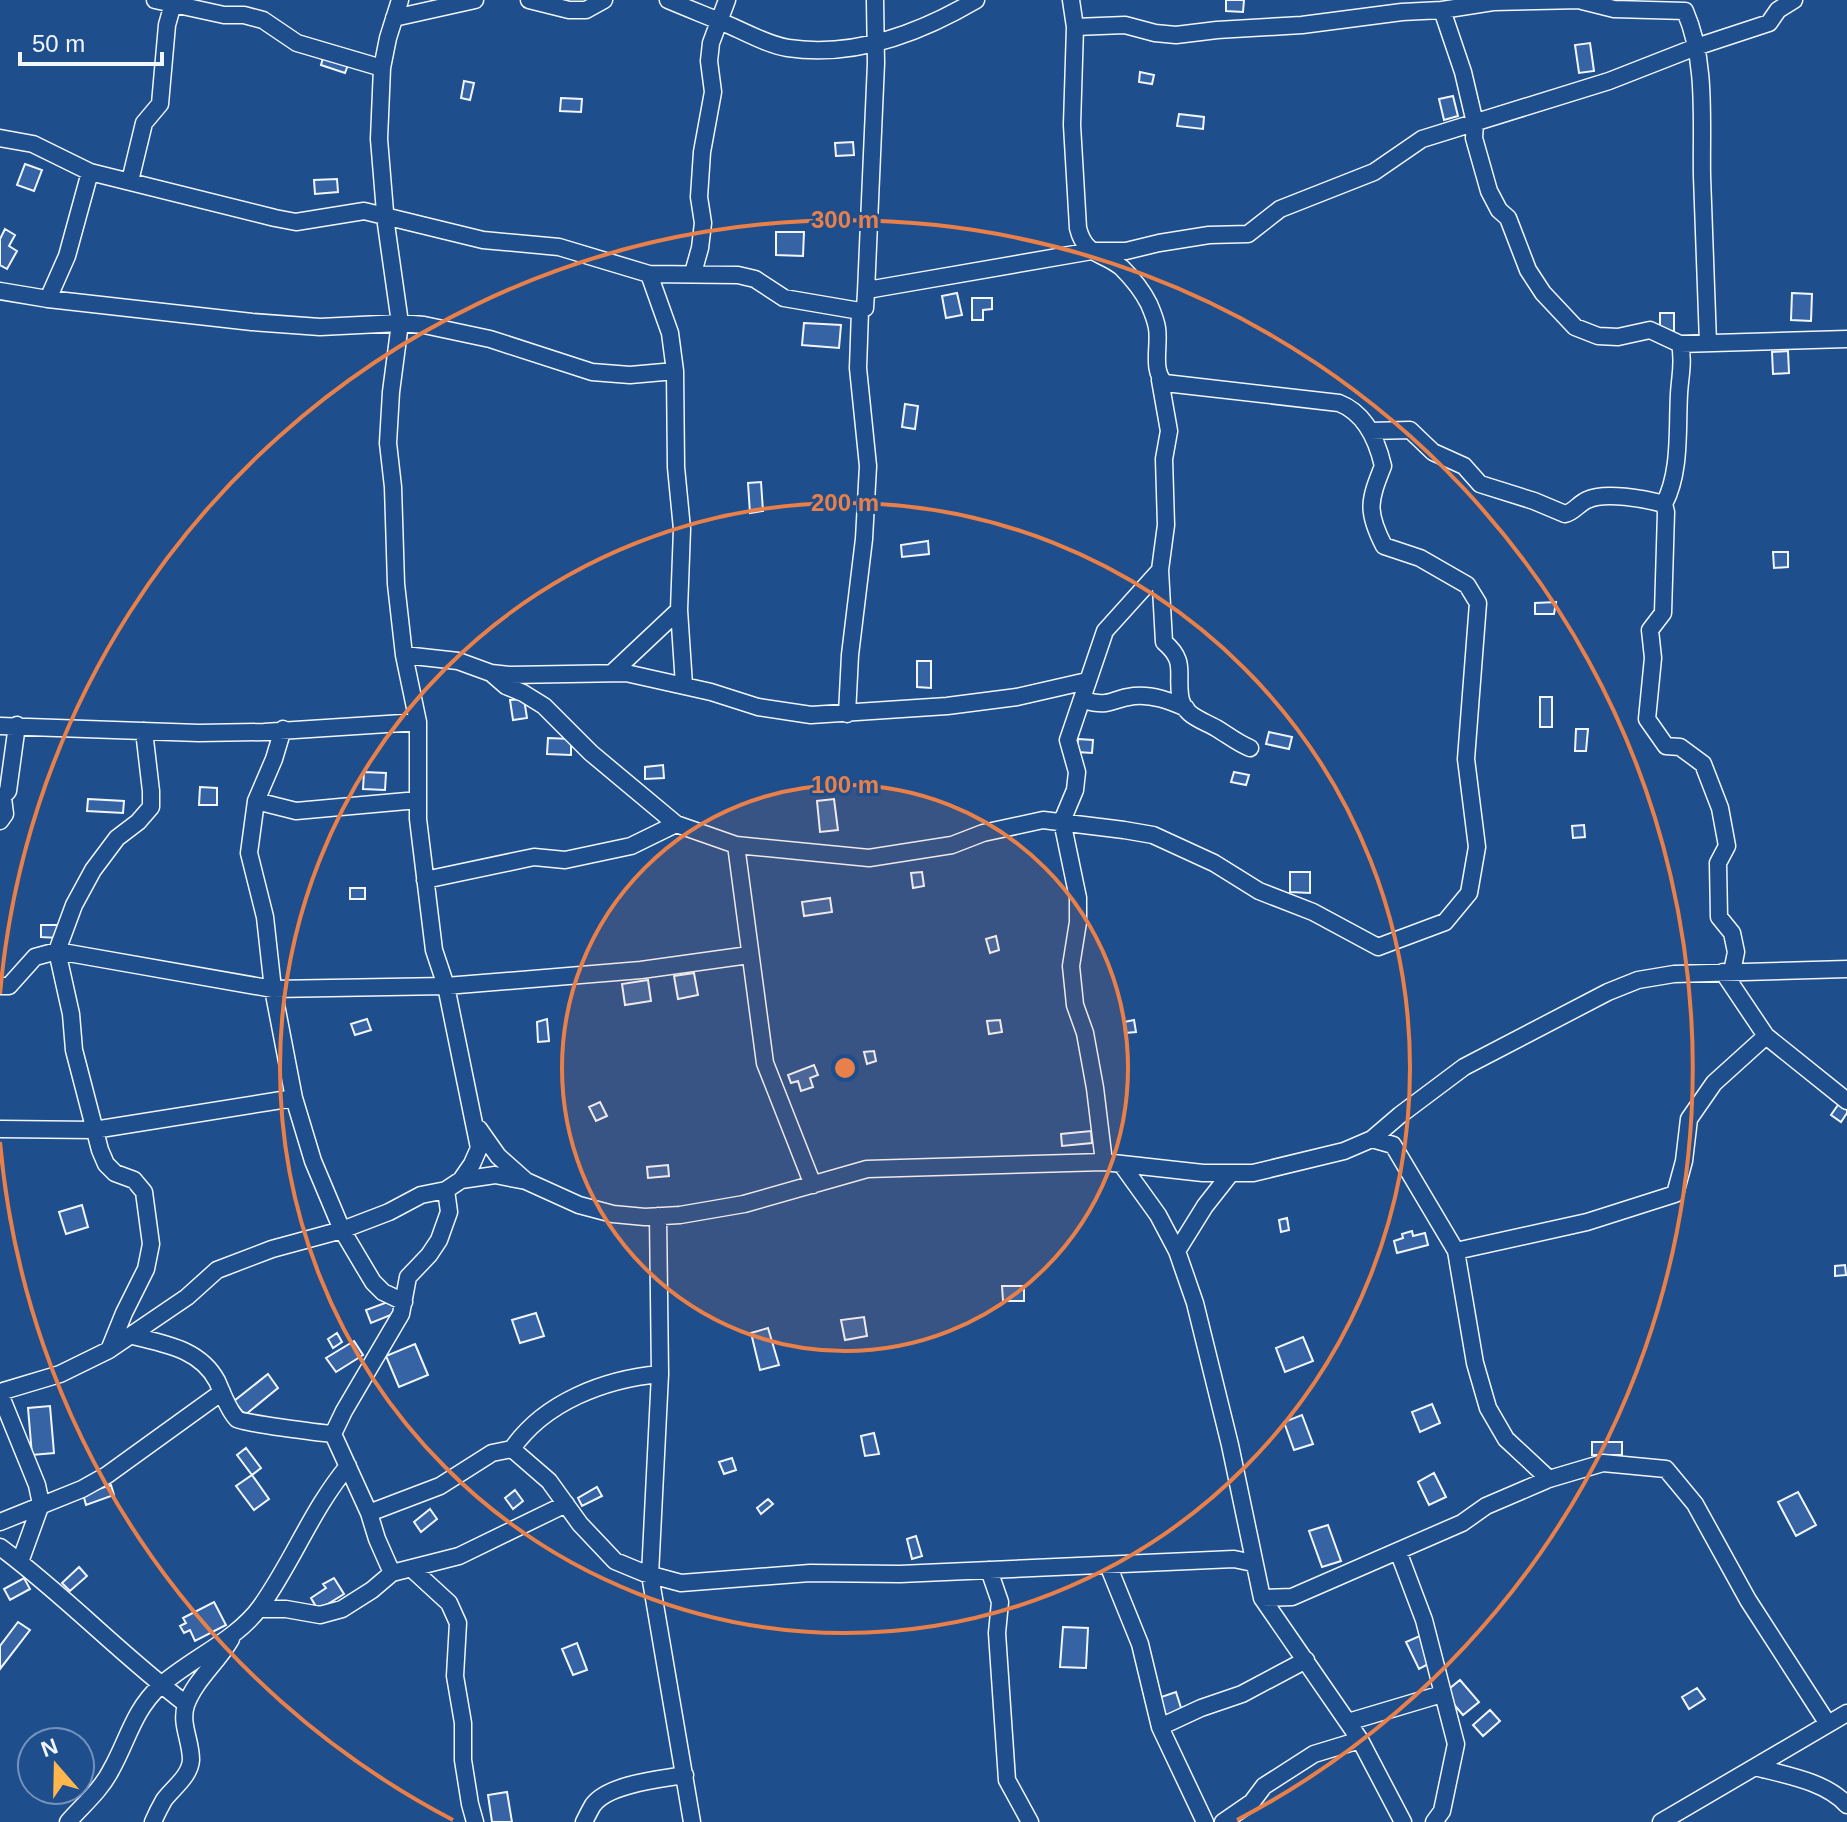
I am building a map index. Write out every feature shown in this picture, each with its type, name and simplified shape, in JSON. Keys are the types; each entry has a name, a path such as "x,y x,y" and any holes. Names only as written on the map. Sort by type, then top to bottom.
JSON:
{"street":[{"path":"155,0 263,20 297,43 382,68"},
{"path":"20,1562 41,1504 37,1485 0,1393 60,1374 109,1350 187,1297 217,1270 272,1249 342,1230 389,1212 421,1195 446,1190 461,1180 479,1148 446,986 434,950 418,800 418,722 404,655 396,584 393,487 388,443 389,403 400,323 379,139 382,68 400,0"},
{"path":"394,18 475,0"},
{"path":"529,0 569,10 586,10 604,0"},
{"path":"668,0 786,48 831,50 876,43 942,20 976,0"},
{"path":"693,273 703,223 699,197 702,152 713,92 709,61 711,43 727,0"},
{"path":"0,138 33,144 90,172 296,222 364,211 483,240 559,247 649,274 738,275 755,279 784,298 860,311 865,308 866,292 875,0"},
{"path":"1071,0 1075,27 1072,114 1076,213 1081,241 1121,267 1149,303 1157,327 1158,371 1169,431 1164,459 1166,525 1160,570 1164,642 1172,649 1179,663 1182,679 1180,697 1186,708 1199,721 1250,748"},
{"path":"866,292 1092,251 1126,251 1209,235 1248,234 1259,228 1268,217 1294,202 1374,172 1422,139 1609,81 1769,23 1778,10 1794,0"},
{"path":"1075,27 1125,25 1176,35 1302,25 1398,6 1442,10 1467,2 1582,1 1614,9 1684,6 1696,47 1701,100 1708,343"},
{"path":"130,181 144,123 160,104 167,25 173,2"},
{"path":"1442,10 1475,123 1474,138 1489,191 1499,210 1508,218 1528,270 1561,314 1575,327 1598,336 1618,337 1650,330 1680,344 1847,339"},
{"path":"48,299 67,256 90,172"},
{"path":"649,274 670,333 675,371 676,467 682,529 679,610 684,685"},
{"path":"0,291 48,299 320,327 400,323 449,329 490,339 592,372 630,375 675,371"},
{"path":"847,714 868,466 858,368 860,311"},
{"path":"1680,344 1682,370 1676,445 1671,491 1664,504 1663,613 1650,630 1653,658 1647,719 1666,746 1680,747 1703,764 1720,808 1727,846 1718,863 1719,917 1732,933 1736,952 1728,972"},
{"path":"491,673 506,686 544,706 591,753 676,824 736,845 869,858 952,845 983,833 1043,820 1062,821 1153,835 1214,863 1259,891 1313,912 1378,947 1445,922 1469,893 1477,847 1466,759 1478,603 1467,585 1420,558 1384,546 1372,523 1370,499 1383,466 1380,452 1354,409 1339,403 1160,380"},
{"path":"1370,431 1410,430 1433,452 1464,466 1480,484 1565,514 1571,513 1587,499 1615,497 1664,504"},
{"path":"1104,1162 1095,1088 1085,1033 1075,1005 1071,966 1078,922 1078,898 1062,821 1075,790 1077,772 1068,740 1105,631 1160,570"},
{"path":"612,673 679,610"},
{"path":"404,655 458,661 491,673 541,676 626,673 684,685 758,707 811,715 1006,699 1087,681"},
{"path":"1083,700 1105,706 1129,697 1148,696 1186,708"},
{"path":"0,821 5,814 2,799 8,791 8,726 199,733 418,722"},
{"path":"283,729 256,801 249,853 265,917 273,989 294,1098 313,1161 342,1230 373,1282 383,1292 404,1302"},
{"path":"109,1350 146,1269 151,1244 144,1192 134,1180 115,1173 106,1164 94,1130 74,1050 71,1014 57,951 74,905 93,870 117,838 151,807 144,731"},
{"path":"256,801 296,811 418,800"},
{"path":"425,880 534,857 565,860 618,849 676,824"},
{"path":"736,845 765,1063 813,1185"},
{"path":"0,986 9,986 35,957 57,951 273,989 446,986 641,970 749,955"},
{"path":"461,1180 495,1175 526,1181 579,1205 613,1214 658,1216 744,1204 867,1169 1104,1162 1175,1171 1253,1173 1344,1151 1372,1139 1464,1067 1608,992 1638,980 1674,974 1847,969"},
{"path":"1728,972 1766,1036 1847,1101"},
{"path":"1456,1251 1587,1222 1675,1194 1684,1161 1689,1119 1714,1083 1766,1036"},
{"path":"0,1129 94,1130 294,1098"},
{"path":"477,1127 498,1156 526,1181"},
{"path":"1372,1139 1393,1145 1456,1251 1475,1363 1488,1408 1506,1439 1549,1479"},
{"path":"1122,1165 1158,1215 1177,1251 1195,1303 1227,1431 1262,1598 1360,1740 1403,1822"},
{"path":"1177,1251 1205,1206 1231,1173"},
{"path":"333,1434 390,1335 404,1302 408,1277 439,1240 449,1212 446,1190"},
{"path":"658,1216 660,1374 650,1575 692,1822"},
{"path":"133,1336 187,1351 201,1360 212,1372 237,1419 245,1423 265,1423 298,1431 333,1434"},
{"path":"369,1513 440,1486 492,1453 512,1449 523,1433 583,1392 639,1376 660,1374"},
{"path":"0,1522 82,1489 107,1475 222,1392"},
{"path":"333,1434 392,1573"},
{"path":"512,1449 549,1481 580,1524 615,1561 681,1583 810,1573 900,1574 1234,1559 1253,1563"},
{"path":"1262,1598 1292,1597 1462,1523 1486,1506 1549,1479 1603,1463 1666,1469 1695,1504 1748,1600 1828,1724"},
{"path":"68,1822 99,1789 111,1770 127,1731 161,1685 194,1663 259,1609 327,1491 348,1466"},
{"path":"259,1609 286,1609 320,1615 342,1609 392,1573 459,1556 566,1504"},
{"path":"0,1547 186,1704"},
{"path":"1398,1551 1424,1620 1456,1744 1442,1811 1434,1822"},
{"path":"1108,1565 1140,1644 1160,1727 1205,1822"},
{"path":"412,1569 449,1603 458,1623 455,1676 463,1723 463,1760 475,1822"},
{"path":"989,1570 1000,1602 997,1633 1007,1780 1030,1822"},
{"path":"153,1822 163,1802 187,1772 191,1760 183,1718 186,1704 194,1688 223,1654 236,1630"},
{"path":"1160,1727 1242,1694 1306,1660"},
{"path":"1348,1722 1442,1694"},
{"path":"1661,1822 1847,1713"},
{"path":"1223,1822 1252,1802 1264,1786 1314,1754 1360,1740"},
{"path":"1755,1767 1837,1793 1847,1805"},
{"path":"584,1822 595,1802 612,1791 685,1775"}],"building":[{"path":"1226,0 1244,0 1243,12 1226,11"},
{"path":"1590,43 1594,71 1579,73 1575,45"},
{"path":"324,54 349,62 345,73 321,65"},
{"path":"1140,72 1154,75 1152,84 1139,82"},
{"path":"464,81 474,83 470,100 461,98"},
{"path":"1453,96 1458,116 1444,120 1439,99"},
{"path":"561,98 582,99 581,112 560,111"},
{"path":"1179,114 1204,117 1203,129 1177,126"},
{"path":"853,142 854,155 836,156 835,143"},
{"path":"25,164 42,170 34,191 17,185"},
{"path":"337,179 338,192 315,194 314,180"},
{"path":"5,229 15,235 9,246 17,251 7,269 0,265 0,239"},
{"path":"776,232 804,232 803,256 776,255"},
{"path":"957,293 962,315 946,318 942,296"},
{"path":"1792,293 1812,294 1811,321 1791,320"},
{"path":"972,298 992,298 992,309 983,310 983,320 972,320"},
{"path":"1660,313 1674,313 1674,331 1660,331"},
{"path":"804,323 841,325 839,348 802,345"},
{"path":"1788,351 1789,373 1773,374 1772,352"},
{"path":"905,404 918,406 915,429 902,427"},
{"path":"761,482 763,511 750,513 748,483"},
{"path":"928,541 929,554 902,557 901,545"},
{"path":"1773,552 1788,552 1788,567 1774,568"},
{"path":"1556,602 1554,614 1535,614 1535,603"},
{"path":"917,661 931,661 931,688 917,687"},
{"path":"1540,697 1552,697 1552,727 1540,727"},
{"path":"524,699 527,718 513,720 510,700"},
{"path":"1576,729 1588,729 1586,751 1575,751"},
{"path":"1269,732 1292,737 1289,749 1266,744"},
{"path":"548,738 571,739 571,755 547,754"},
{"path":"1078,739 1093,740 1092,753 1077,752"},
{"path":"663,765 664,778 645,779 645,767"},
{"path":"364,772 386,773 385,790 363,789"},
{"path":"1234,772 1249,775 1246,785 1231,782"},
{"path":"200,787 217,788 217,805 199,805"},
{"path":"88,799 124,801 123,813 87,811"},
{"path":"834,799 838,830 820,832 817,801"},
{"path":"1584,825 1585,837 1573,838 1572,826"},
{"path":"922,872 924,886 913,888 911,873"},
{"path":"1290,872 1310,872 1310,893 1290,892"},
{"path":"350,888 365,888 365,899 350,899"},
{"path":"830,898 832,912 804,916 802,902"},
{"path":"41,925 59,925 58,938 41,937"},
{"path":"996,936 999,950 990,953 986,939"},
{"path":"694,973 698,995 678,999 674,976"},
{"path":"648,980 651,1001 625,1005 622,984"},
{"path":"367,1019 371,1030 355,1035 351,1024"},
{"path":"547,1019 549,1041 538,1042 537,1022"},
{"path":"1000,1020 1002,1032 989,1034 987,1021"},
{"path":"1134,1020 1136,1032 1125,1033 1124,1022"},
{"path":"874,1051 876,1061 867,1064 864,1052"},
{"path":"814,1065 818,1075 810,1078 813,1087 801,1091 798,1081 791,1083 788,1075"},
{"path":"600,1102 607,1116 596,1121 589,1107"},
{"path":"1840,1102 1847,1106 1847,1113 1841,1122 1831,1115"},
{"path":"1091,1131 1092,1143 1062,1146 1061,1134"},
{"path":"668,1165 669,1176 648,1178 647,1167"},
{"path":"82,1205 88,1227 66,1234 59,1212"},
{"path":"1287,1218 1289,1230 1281,1232 1279,1220"},
{"path":"1412,1231 1413,1236 1425,1233 1428,1245 1397,1253 1394,1241"},
{"path":"1845,1265 1846,1275 1835,1276 1835,1266"},
{"path":"1002,1286 1024,1286 1024,1301 1003,1301"},
{"path":"393,1300 398,1312 371,1323 366,1310"},
{"path":"536,1313 544,1336 520,1343 512,1320"},
{"path":"864,1317 867,1336 845,1340 841,1320"},
{"path":"768,1328 779,1365 760,1370 751,1333"},
{"path":"337,1333 342,1342 333,1348 328,1339"},
{"path":"1303,1337 1313,1361 1285,1372 1276,1348"},
{"path":"354,1341 363,1355 336,1372 326,1358"},
{"path":"415,1344 428,1375 399,1387 386,1356"},
{"path":"268,1374 278,1388 245,1415 234,1401"},
{"path":"1432,1404 1440,1423 1420,1432 1412,1412"},
{"path":"50,1406 54,1453 32,1455 28,1408"},
{"path":"1302,1415 1313,1444 1294,1450 1284,1422"},
{"path":"874,1433 879,1454 865,1456 861,1436"},
{"path":"1592,1442 1622,1442 1622,1455 1592,1455"},
{"path":"246,1448 261,1468 252,1475 237,1455"},
{"path":"732,1458 736,1470 724,1474 719,1462"},
{"path":"1434,1473 1446,1497 1429,1505 1418,1482"},
{"path":"252,1475 269,1499 254,1510 236,1486"},
{"path":"111,1485 114,1495 86,1505 83,1494"},
{"path":"597,1487 602,1496 582,1506 578,1498"},
{"path":"515,1490 523,1501 513,1509 505,1498"},
{"path":"1798,1492 1816,1525 1796,1536 1778,1502"},
{"path":"768,1499 773,1504 761,1514 757,1508"},
{"path":"430,1509 437,1519 421,1532 414,1522"},
{"path":"1328,1525 1341,1561 1322,1567 1309,1531"},
{"path":"916,1536 922,1556 912,1559 907,1539"},
{"path":"79,1567 87,1576 70,1591 62,1583"},
{"path":"24,1578 30,1589 10,1600 4,1589"},
{"path":"334,1578 344,1594 318,1610 311,1598 326,1588 323,1584"},
{"path":"214,1602 226,1625 195,1641 190,1630 184,1633 180,1626 186,1623 183,1618"},
{"path":"18,1622 30,1630 0,1669 0,1646"},
{"path":"1063,1627 1088,1628 1086,1668 1060,1667"},
{"path":"1422,1635 1434,1661 1419,1669 1406,1642"},
{"path":"577,1643 587,1670 573,1675 562,1649"},
{"path":"1460,1680 1479,1702 1463,1715 1444,1693"},
{"path":"1697,1688 1705,1699 1689,1709 1682,1697"},
{"path":"1176,1692 1182,1711 1165,1717 1158,1698"},
{"path":"1490,1710 1500,1721 1483,1736 1473,1725"},
{"path":"507,1792 512,1822 492,1822 488,1795"}]}
